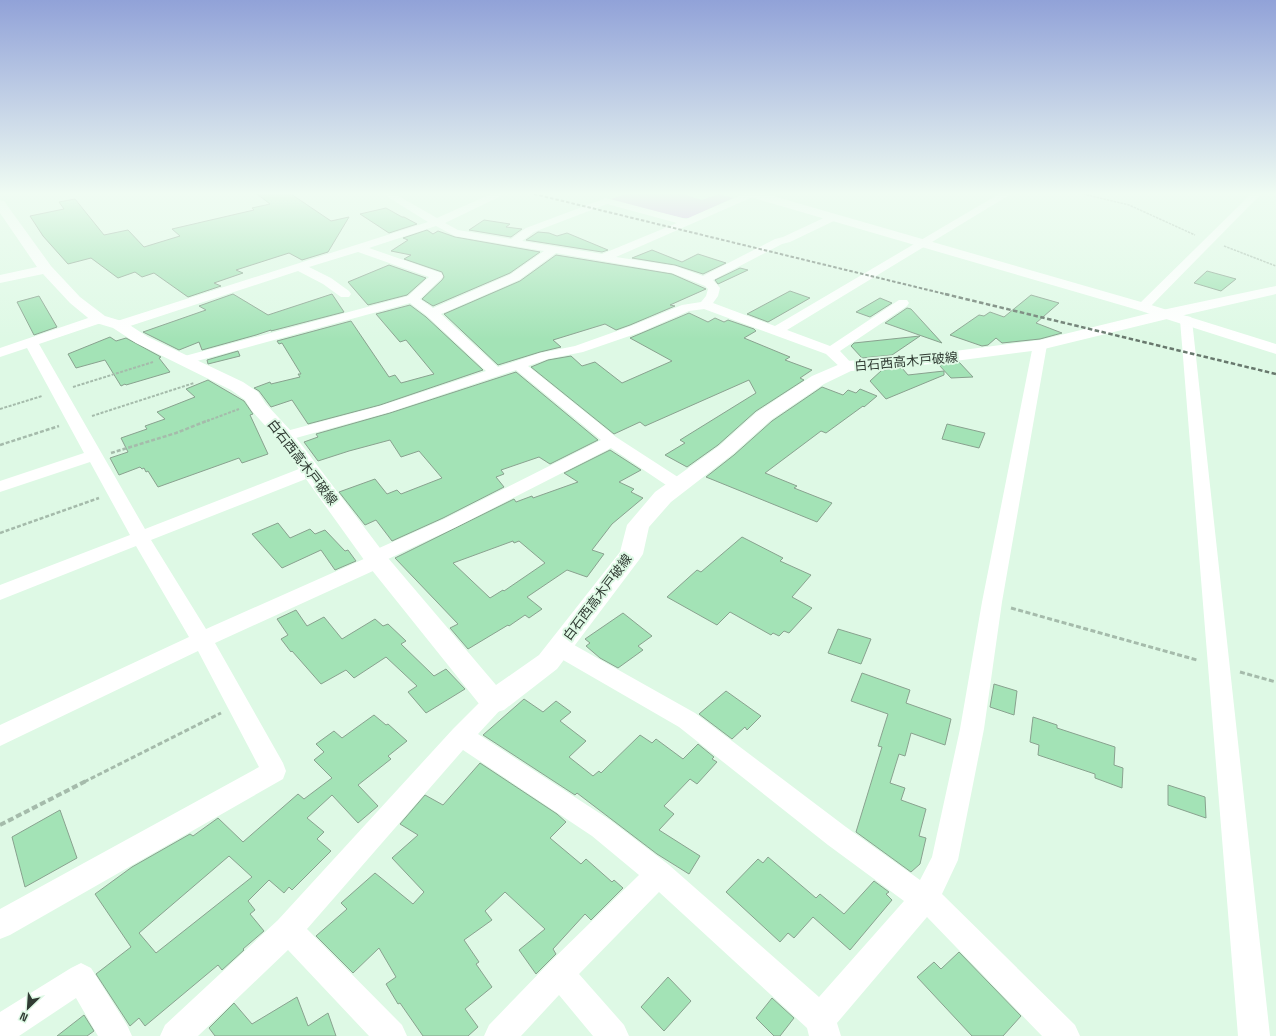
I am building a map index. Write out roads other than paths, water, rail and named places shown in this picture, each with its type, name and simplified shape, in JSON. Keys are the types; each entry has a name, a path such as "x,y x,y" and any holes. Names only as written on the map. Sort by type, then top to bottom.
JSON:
{"main road":[{"name":"白石西高木戸破線","path":"27,242 46,269 75,300 99,319 119,325 142,340 181,357 238,386 252,396 285,436 376,560 494,702 548,662 631,554 638,525 663,497 726,450 764,416 818,380 847,366 965,355 1040,345 1176,317 1276,290"},
{"path":"922,243 1143,307 1276,349"},
{"path":"0,279 46,269"}],"street":[{"path":"119,325 298,266 375,242"},
{"path":"516,242 675,270 703,281 714,288 712,296 705,305"},
{"path":"606,257 640,242"},
{"path":"703,281 777,242"},
{"path":"1143,307 1206,242"},
{"path":"776,330 922,243"},
{"path":"181,357 412,299 437,276 358,248"},
{"path":"432,313 514,277 555,249"},
{"path":"298,266 327,281 345,294"},
{"path":"412,299 432,313 498,373"},
{"path":"831,350 902,303"},
{"path":"285,436 385,409 498,373 545,356 578,349 686,308 705,305 831,350 847,366"},
{"path":"1176,317 1218,666 1254,1036"},
{"path":"0,353 99,319"},
{"path":"0,925 274,771 202,640 141,539 31,343"},
{"path":"460,736 601,828 659,874 822,1028 926,896 945,860 972,728 992,602 1040,345"},
{"path":"519,366 612,441 678,485"},
{"path":"0,736 202,640 376,560 612,441"},
{"path":"0,487 95,456"},
{"path":"0,593 141,539 310,471"},
{"path":"559,647 687,720 837,836 910,889 926,896 1064,1036"},
{"path":"176,1036 288,930 460,736 494,702"},
{"path":"500,1036 559,973 659,874"},
{"path":"288,930 391,1036"},
{"path":"559,973 614,1036"},
{"path":"0,1030 81,978 116,1036"}],"railway":[{"path":"733,242 949,295"},
{"path":"945,294 1276,374"}]}
